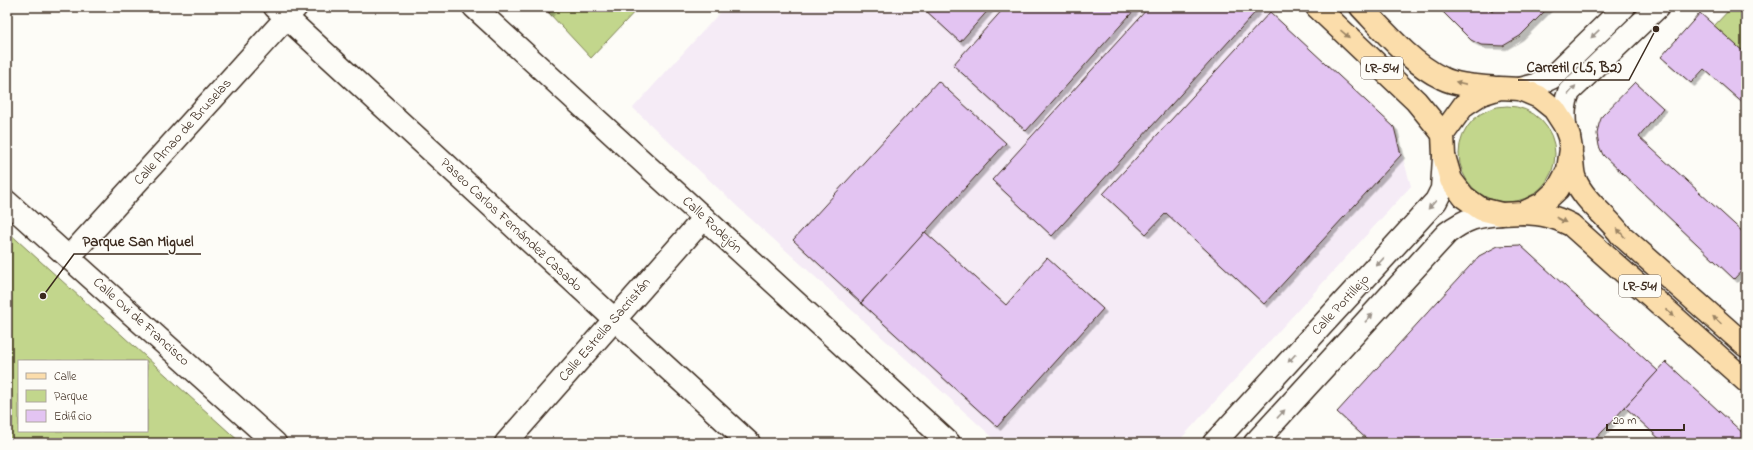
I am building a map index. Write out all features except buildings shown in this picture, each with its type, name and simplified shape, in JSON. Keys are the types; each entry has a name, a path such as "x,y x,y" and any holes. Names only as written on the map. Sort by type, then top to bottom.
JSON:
{"main road":[{"name":"LR-541","path":"1317,7 1416,101 1443,134 1444,156 1451,180 1464,197 1481,209 1502,214 1541,214 1555,217 1571,225 1746,381"},
{"name":"LR-541","path":"1360,7 1424,68 1443,79 1469,85 1510,89 1539,97 1554,109 1565,126 1571,148 1575,179 1598,210 1621,235 1746,346"},
{"path":"1443,134 1464,105 1481,94 1510,89"},
{"name":"LR-541","path":"1523,213 1542,204 1558,189 1568,170 1571,148"}],"street":[{"name":"Calle Rodejón","path":"474,7 949,443"},
{"path":"1510,89 1536,85 1551,78 1624,7"},
{"path":"1565,126 1565,101 1569,92 1658,7"},
{"name":"Calle Arnao de Bruselas","path":"69,257 286,11"},
{"name":"Paseo Carlos Fernández Casado","path":"286,11 614,320 749,443"},
{"name":"Calle Portillejo","path":"1214,443 1436,201 1442,189 1444,156"},
{"name":"Calle Ovi de Francisco","path":"7,202 275,443"},
{"name":"Calle Portillejo","path":"1255,443 1447,233 1470,218 1502,214"},
{"name":"Calle Estrella Sacristán","path":"506,443 704,218"}],"shaded area":[{"path":"725,7 1267,7 1270,12 1394,127 1411,186 1177,443 999,443 740,209 633,108"}],"green space":[{"path":"554,7 639,7 591,58 549,13"},
{"path":"1732,7 1746,7 1746,54 1714,26"},
{"path":"1507,106 1526,109 1541,120 1552,135 1555,154 1552,173 1541,188 1526,199 1507,202 1488,199 1473,188 1462,173 1459,154 1462,135 1473,120 1488,109"},
{"path":"7,231 241,443 7,443"}],"place":[{"name":"Carretil (L5, B2)","path":"1656,29"},
{"name":"Parque San Miguel","path":"43,296"}]}
